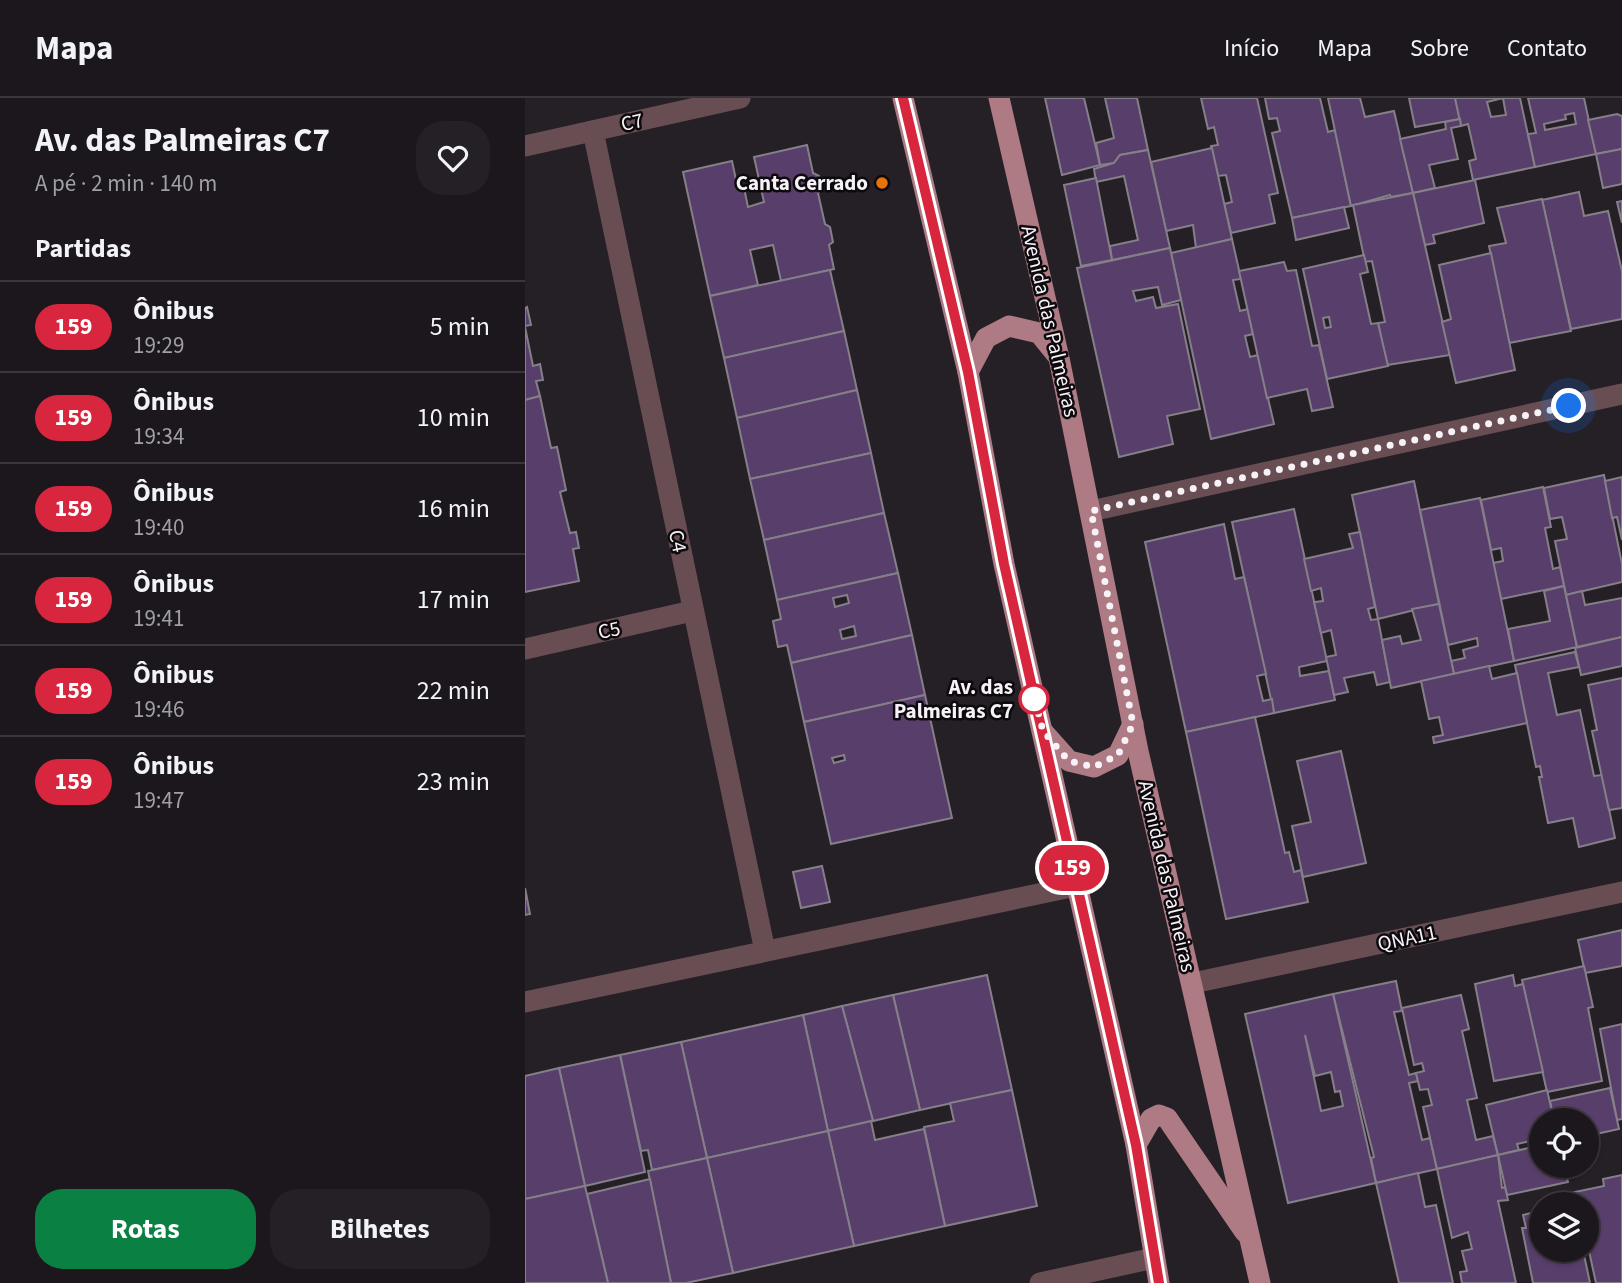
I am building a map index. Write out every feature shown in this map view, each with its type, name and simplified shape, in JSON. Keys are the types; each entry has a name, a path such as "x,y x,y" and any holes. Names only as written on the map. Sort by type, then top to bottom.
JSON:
{"main road":[{"path":"903,98 968,372 1004,564 1136,1145 1159,1283"},
{"name":"Avenida das Palmeiras","path":"999,98 1059,358 1133,724 1261,1283"},
{"path":"968,372 986,338 1009,326 1039,333 1059,358"},
{"path":"1043,731 1069,761 1094,767 1118,755 1133,724"},
{"path":"1136,1145 1151,1119 1159,1115 1167,1118 1253,1242"}],"street":[{"name":"C7","path":"525,146 740,98"},
{"name":"C4","path":"593,131 765,951"},
{"path":"1091,511 1622,394"},
{"name":"C5","path":"525,649 692,611"},
{"path":"525,1002 1076,886"},
{"name":"QNA11","path":"1193,984 1622,892"},
{"path":"1040,1283 1154,1258"}],"building":[{"path":"1045,98 1084,98 1100,165 1062,175"},
{"path":"1105,98 1137,98 1148,150 1120,155 1114,163 1100,165 1096,143 1114,138"},
{"path":"1201,98 1257,98 1278,193 1269,195 1275,223 1231,233 1224,204 1232,202 1226,175 1218,176 1211,146 1218,145 1214,127 1208,129"},
{"path":"1265,98 1320,98 1328,132 1335,130 1351,206 1292,218 1272,133 1280,131 1277,118 1269,119"},
{"path":"1328,98 1360,98 1365,117 1394,111 1413,193 1390,195 1351,206"},
{"path":"1409,98 1455,98 1460,119 1415,127"},
{"path":"1455,98 1503,98 1520,98 1535,167 1473,180 1469,161 1476,159 1468,124 1461,126","holes":["1503,98 1506,115 1491,117 1487,102"]},
{"path":"1528,98 1584,98 1596,154 1535,167 1528,134 1536,133","holes":["1574,113 1576,124 1545,130 1544,124 1566,119 1565,115"]},
{"path":"1617,114 1622,116 1622,149 1596,154 1588,120"},
{"path":"1460,119 1461,126 1451,128 1458,159 1429,165 1435,188 1413,193 1400,139 1446,129 1445,122"},
{"path":"807,145 813,173 819,176 822,189 818,193 825,224 830,227 833,242 829,245 834,269 781,281 773,245 750,250 758,285 710,296 683,172 732,161 738,189 744,188 748,207 764,202 754,157"},
{"path":"1212,148 1232,239 1196,248 1193,225 1166,231 1151,162"},
{"path":"1622,149 1622,184 1603,188 1596,154"},
{"path":"1148,150 1170,248 1112,260 1110,246 1138,240 1124,176 1096,182 1094,169 1114,163 1120,155"},
{"path":"1096,178 1112,260 1081,266 1064,185"},
{"path":"1475,180 1484,223 1433,235 1435,243 1425,245 1413,193"},
{"path":"1579,192 1584,216 1608,211 1622,271 1622,319 1571,329 1542,200"},
{"path":"1413,193 1450,355 1387,365 1378,323 1385,322 1372,261 1365,262 1353,205"},
{"path":"1542,199 1571,331 1509,343 1489,246 1506,243 1497,208"},
{"path":"1622,201 1622,223 1617,202"},
{"path":"1344,207 1349,228 1296,240 1292,218"},
{"path":"1232,239 1241,279 1233,280 1240,311 1248,309 1253,334 1245,336 1250,357 1258,355 1274,424 1211,439 1171,253"},
{"path":"1170,248 1181,300 1162,305 1158,287 1133,291 1136,301 1153,297 1156,308 1178,304 1200,409 1167,416 1173,444 1119,457 1077,268"},
{"path":"1491,253 1515,370 1456,383 1442,322 1451,319 1439,265"},
{"path":"1364,255 1368,272 1360,274 1371,324 1378,323 1388,366 1327,379 1303,269","holes":["1329,317 1331,327 1325,328 1323,318"]},
{"path":"1284,262 1287,271 1296,270 1312,346 1319,345 1333,407 1312,411 1307,389 1267,398 1239,271"},
{"path":"830,270 844,331 724,358 710,296"},
{"path":"527,307 531,325 525,326 525,308"},
{"path":"525,327 533,366 540,364 543,380 536,381 540,396 525,400"},
{"path":"844,331 857,390 737,418 724,358"},
{"path":"857,390 871,453 750,479 737,418"},
{"path":"540,396 551,448 557,447 566,490 560,492 570,533 576,532 579,548 573,549 579,581 525,592 525,400"},
{"path":"871,453 884,513 764,540 750,479"},
{"path":"1604,475 1622,564 1622,582 1566,595 1555,541 1567,539 1562,517 1550,519 1544,488"},
{"path":"1622,477 1622,540 1617,517 1612,518 1605,481"},
{"path":"1414,481 1439,604 1378,619 1352,495"},
{"path":"1543,487 1551,527 1545,528 1553,569 1560,567 1564,586 1501,599 1493,563 1503,561 1501,548 1491,550 1481,500"},
{"path":"1480,498 1514,661 1454,674 1451,661 1465,658 1463,650 1478,646 1477,638 1448,645 1420,510"},
{"path":"1294,509 1327,661 1299,667 1300,676 1329,671 1335,700 1274,713 1232,522"},
{"path":"884,513 898,573 777,600 764,540"},
{"path":"1224,524 1235,579 1244,577 1266,674 1257,676 1263,701 1272,699 1274,713 1186,732 1145,542"},
{"path":"1360,532 1375,607 1368,609 1371,620 1378,619 1390,682 1377,685 1374,672 1344,678 1348,692 1334,695 1326,657 1336,655 1331,630 1321,633 1314,602 1323,601 1321,588 1311,591 1304,559 1353,548 1349,534"},
{"path":"898,573 912,635 791,663 787,645 778,647 773,621 781,619 777,600","holes":["847,595 849,603 835,607 833,598","854,626 856,636 842,639 840,630"]},
{"path":"1564,586 1577,647 1514,661 1508,629 1550,621 1544,591"},
{"path":"1582,591 1585,605 1622,598 1622,637 1577,647 1566,595"},
{"path":"1439,604 1454,674 1391,688 1382,640 1400,636 1402,644 1421,640 1412,609"},
{"path":"912,635 925,695 804,722 791,663"},
{"path":"1622,637 1622,666 1581,675 1575,648"},
{"path":"1575,652 1579,667 1548,673 1557,715 1580,710 1594,776 1602,775 1615,838 1579,847 1573,818 1548,823 1539,777 1542,777 1540,766 1536,767 1515,665"},
{"path":"1489,666 1492,679 1517,673 1527,723 1434,743 1433,737 1443,735 1439,717 1429,719 1421,681"},
{"path":"1622,678 1622,808 1609,810 1592,731 1597,730 1588,685"},
{"path":"925,695 952,818 831,844 804,722","holes":["844,755 845,760 834,763 832,758"]},
{"path":"1255,717 1285,853 1289,852 1294,872 1301,870 1308,902 1226,919 1186,732"},
{"path":"1341,751 1366,863 1303,877 1292,826 1311,822 1297,761"},
{"path":"822,866 830,902 801,908 793,872"},
{"path":"525,888 530,914 525,915"},
{"path":"1622,930 1622,966 1585,973 1578,940"},
{"path":"1584,966 1593,1007 1588,1008 1602,1081 1547,1092 1522,980"},
{"path":"987,975 1012,1090 920,1110 893,995"},
{"path":"1513,975 1515,986 1523,984 1543,1072 1494,1081 1475,984"},
{"path":"1396,981 1402,1011 1394,1012 1409,1075 1416,1073 1418,1081 1409,1083 1422,1140 1430,1138 1437,1169 1376,1183 1371,1158 1374,1157 1333,994"},
{"path":"1333,994 1376,1183 1288,1203 1245,1014","holes":["1305,1035 1315,1076 1331,1072 1335,1092 1340,1091 1343,1106 1321,1111"]},
{"path":"893,995 920,1110 873,1121 842,1006"},
{"path":"1461,995 1469,1029 1462,1031 1477,1098 1467,1100 1476,1140 1493,1136 1498,1155 1437,1169 1423,1107 1432,1105 1428,1089 1420,1090 1416,1073 1424,1071 1422,1063 1414,1065 1402,1008"},
{"path":"842,1006 873,1121 828,1131 803,1015"},
{"path":"803,1015 828,1131 707,1158 681,1042"},
{"path":"1622,1024 1622,1119 1617,1120 1600,1029"},
{"path":"681,1042 707,1158 652,1170 648,1150 641,1151 620,1055"},
{"path":"620,1055 645,1172 585,1186 559,1068"},
{"path":"559,1068 585,1186 525,1199 525,1076"},
{"path":"1610,1088 1619,1129 1599,1133 1599,1108 1551,1108 1550,1101"},
{"path":"1012,1090 1037,1206 945,1226 924,1127 954,1121 950,1103"},
{"path":"1547,1090 1551,1108 1529,1108 1529,1141 1517,1144 1519,1150 1498,1155 1486,1105"},
{"path":"871,1121 875,1140 924,1129 945,1226 854,1246 828,1131"},
{"path":"828,1131 854,1246 733,1273 707,1158"},
{"path":"1529,1148 1529,1178 1567,1178 1568,1182 1507,1195 1498,1155"},
{"path":"1498,1155 1502,1188 1505,1187 1508,1200 1498,1201 1516,1283 1462,1283 1460,1272 1467,1271 1462,1251 1472,1249 1468,1232 1452,1238 1437,1169"},
{"path":"707,1158 733,1273 686,1283 671,1283 648,1171"},
{"path":"1418,1173 1425,1207 1436,1205 1453,1283 1399,1283 1376,1183"},
{"path":"1622,1175 1622,1283 1596,1283 1591,1262 1599,1262 1599,1192 1575,1192 1604,1186 1603,1179"},
{"path":"650,1179 671,1283 608,1283 587,1194"},
{"path":"585,1186 608,1283 525,1283 525,1199"},
{"path":"1529,1213 1529,1262 1586,1262 1590,1283 1533,1283 1522,1228 1526,1228 1523,1215"}],"bus line":[{"name":"159","path":"903,98 968,372 1004,564 1136,1145 1159,1283"}],"place":[{"name":"Canta Cerrado","path":"882,183"},
{"name":"Av. das Palmeiras C7","path":"1034,699"}],"route":[{"path":"1034,699 1032,688 1043,731 1069,761 1094,767 1118,755 1133,724 1091,511 1569,406"}]}
